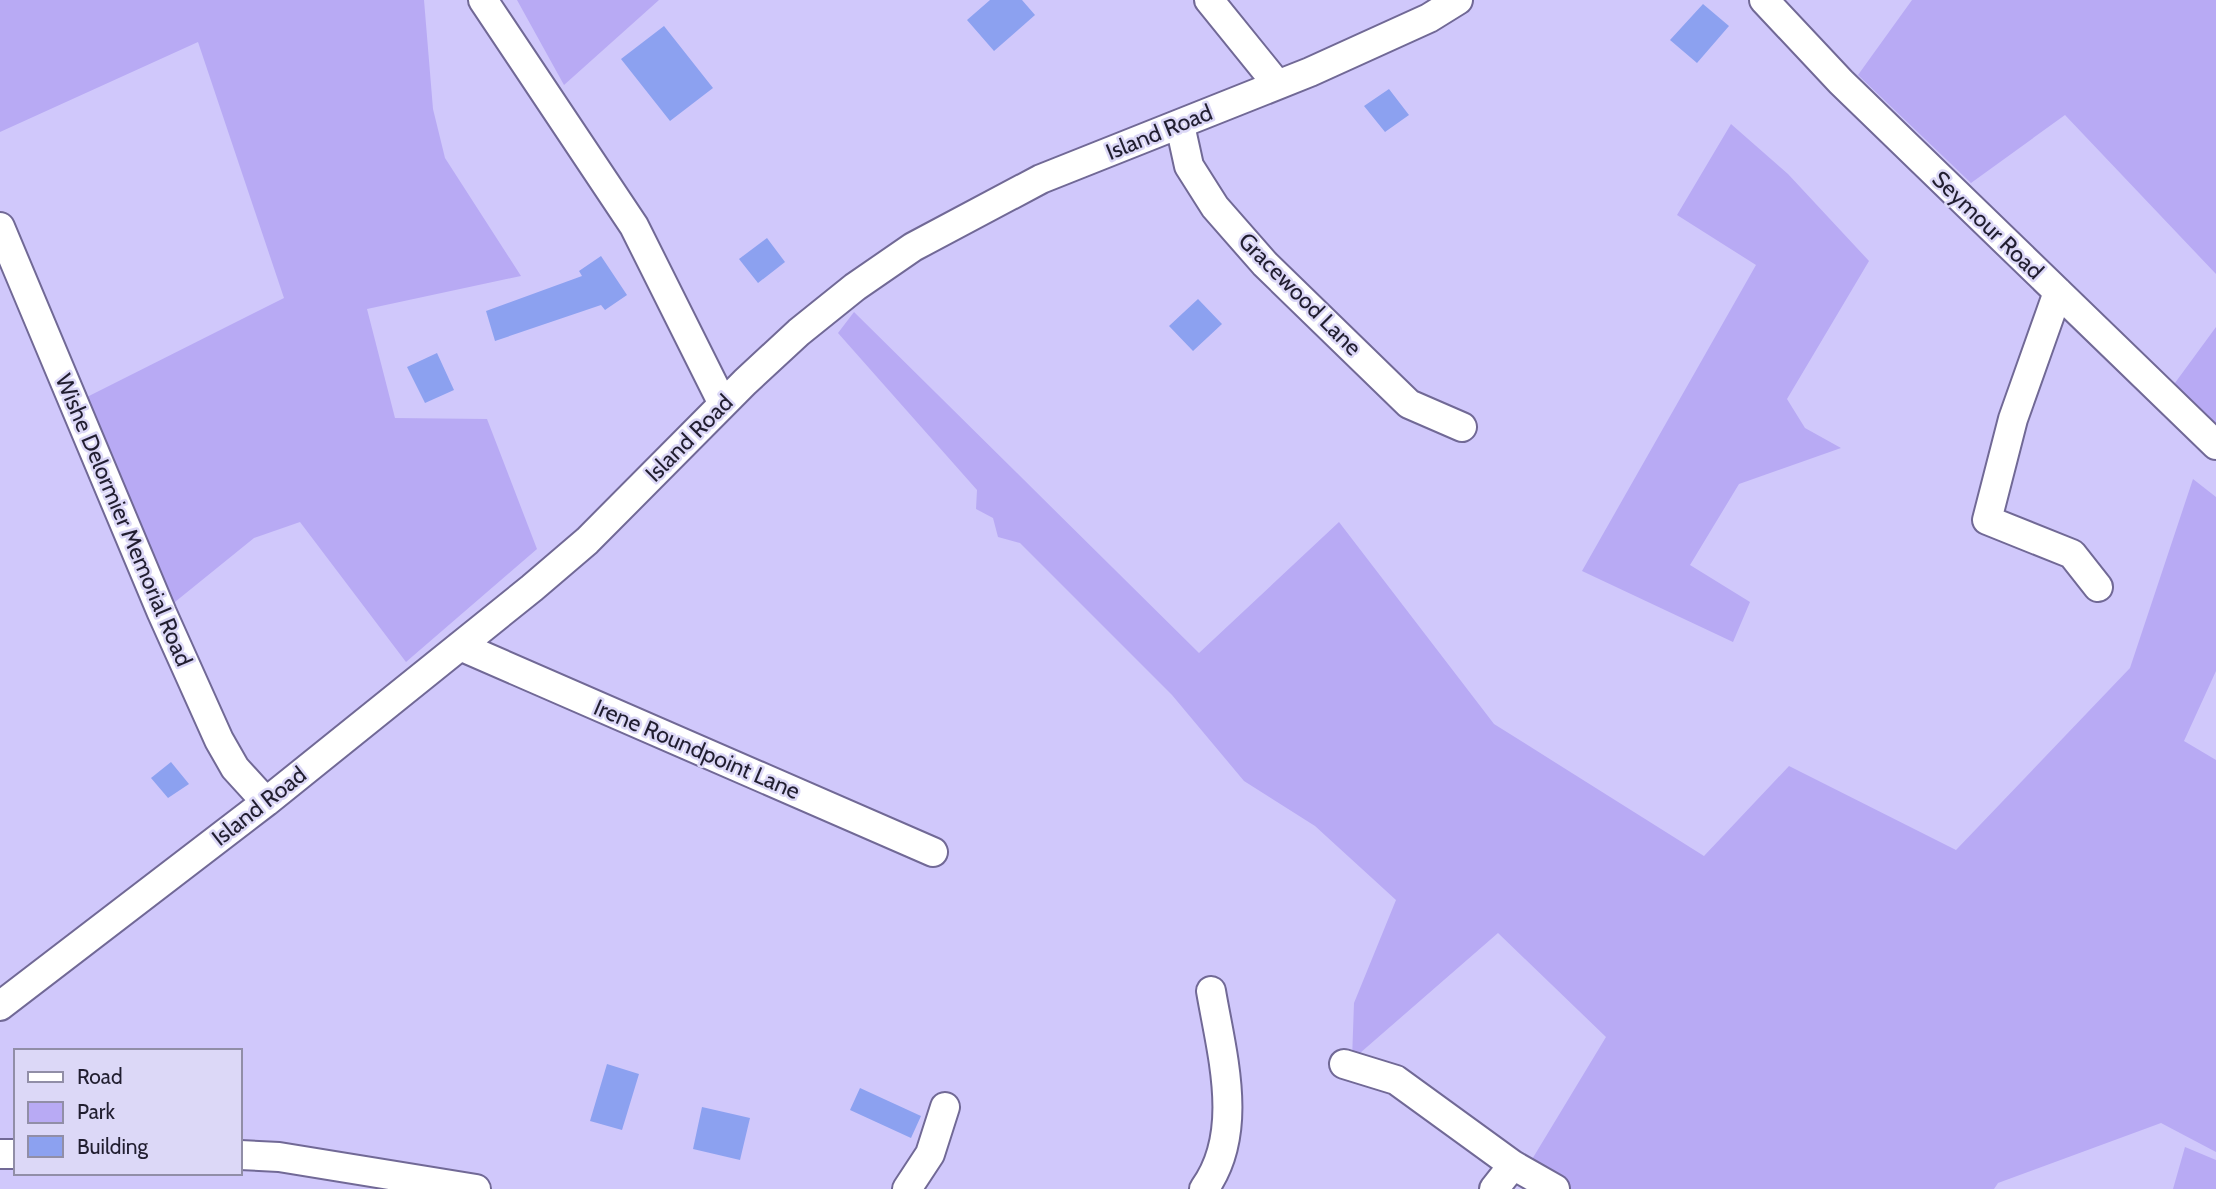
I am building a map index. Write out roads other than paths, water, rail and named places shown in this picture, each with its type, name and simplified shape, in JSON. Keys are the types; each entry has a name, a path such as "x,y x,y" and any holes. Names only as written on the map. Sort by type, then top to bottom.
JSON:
{"street":[{"path":"483,0 634,226 723,404"},
{"path":"1209,0 1277,84"},
{"name":"Island Road","path":"0,1006 266,802 587,541 723,404 799,332 855,286 913,247 1041,179 1277,84 1429,18 1458,0"},
{"name":"Seymour Road","path":"1764,0 1841,82 2216,445"},
{"name":"Gracewood Lane","path":"1180,125 1189,166 1215,207 1265,264 1409,404 1462,427"},
{"name":"Wishe Delormier Memorial Road","path":"0,227 167,625 219,740 235,768 266,802"},
{"path":"2058,292 2013,419 1987,520 2072,554 2098,587"},
{"name":"Irene Roundpoint Lane","path":"460,646 933,852"},
{"path":"1204,1189 1215,1173 1227,1141 1224,1071 1211,992"},
{"path":"1344,1064 1396,1080 1513,1165 1556,1189"},
{"path":"907,1189 930,1154 946,1107"},
{"path":"242,1155 279,1157 403,1183 476,1189"},
{"path":"1494,1189 1513,1165"}]}
